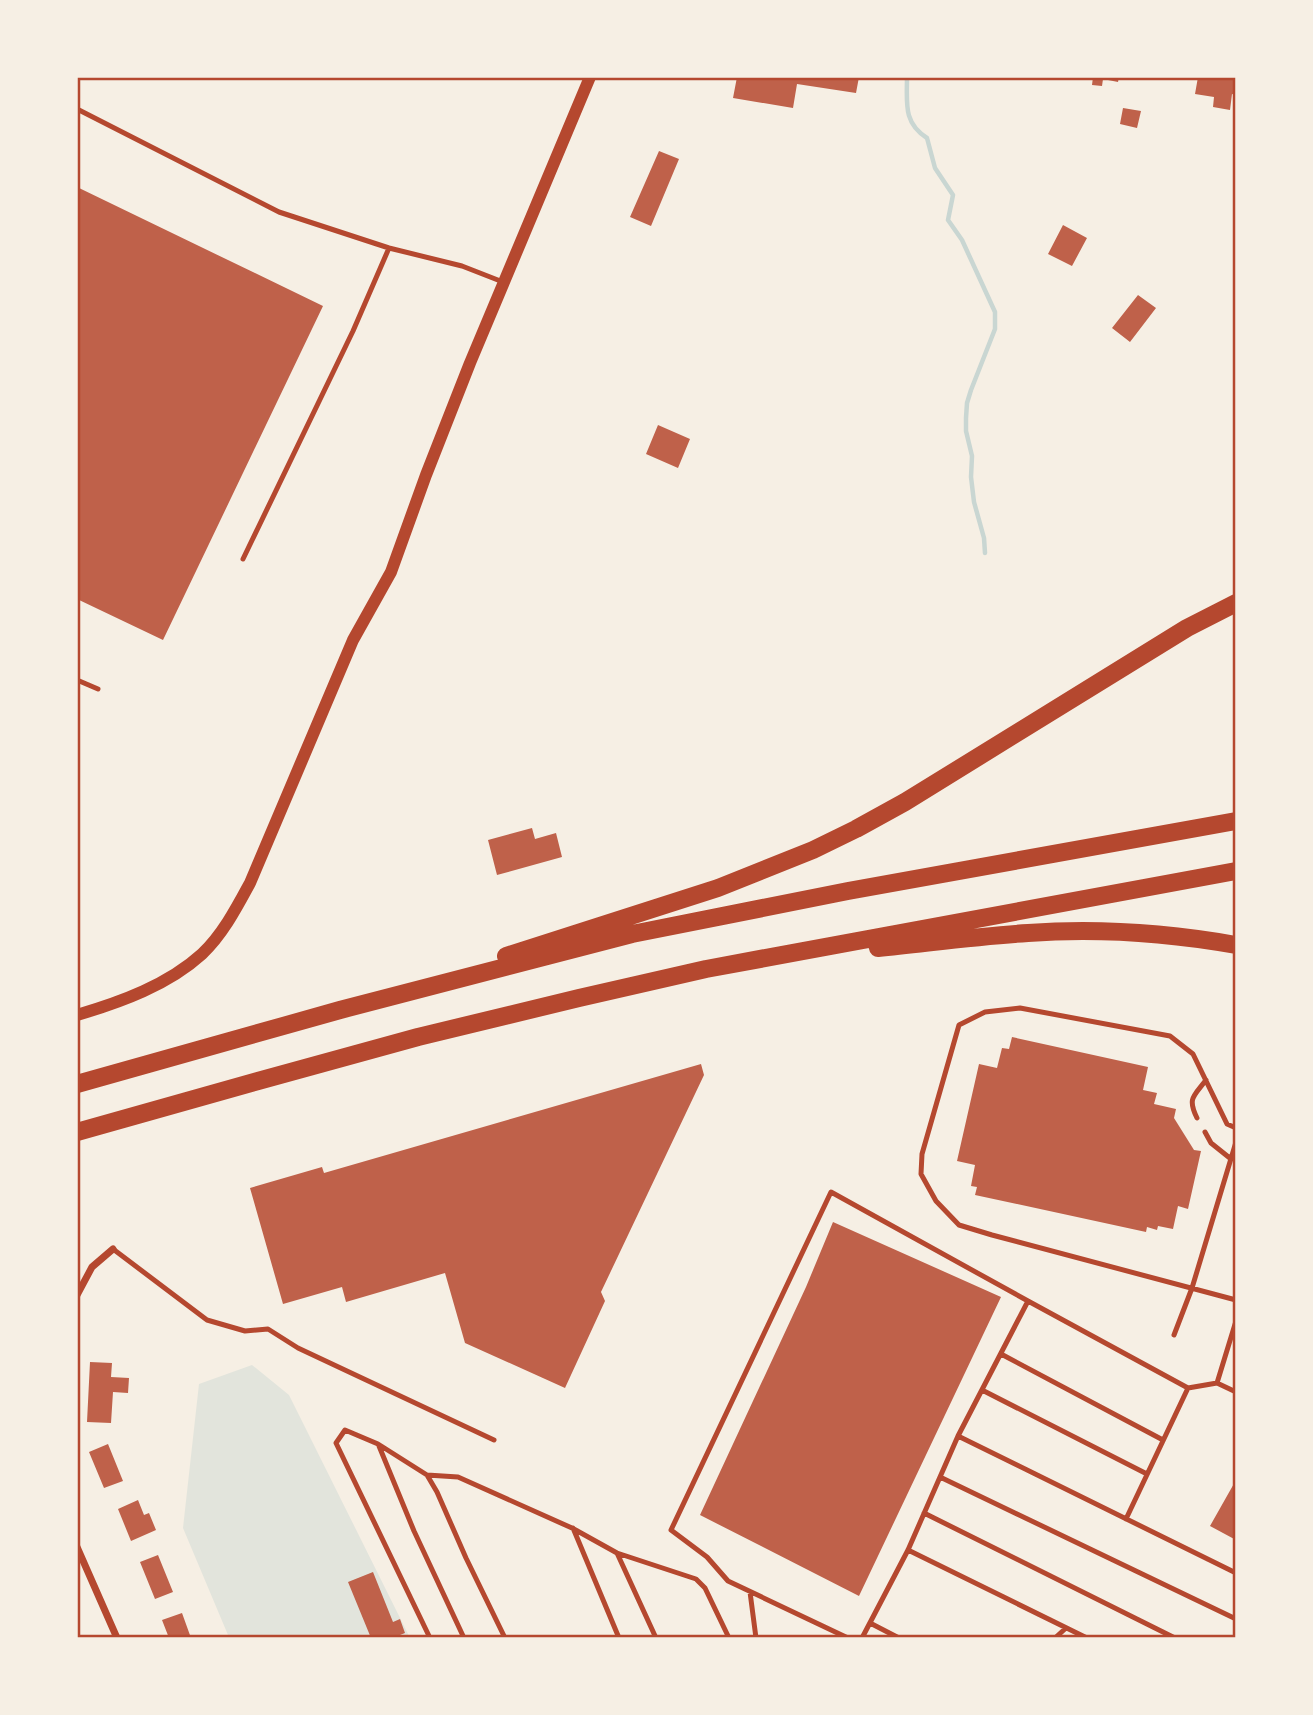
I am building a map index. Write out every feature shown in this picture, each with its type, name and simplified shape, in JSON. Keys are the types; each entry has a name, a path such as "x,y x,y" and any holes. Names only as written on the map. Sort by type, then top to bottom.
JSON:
{"highway":[{"path":"341,1010 718,888 813,850 905,802 1187,628 1236,603"},
{"path":"77,1084 341,1010 632,934 848,891 1236,821"},
{"path":"77,1132 418,1037 706,969 1236,871"},
{"path":"760,959 1027,933 1083,931 1138,933 1236,945"}],"street":[{"path":"77,1015 96,1010 166,981 202,953 235,911 250,883 353,640 391,572 426,475 503,282 590,77"},
{"path":"77,1295 92,1267 113,1249"},
{"path":"77,1547 117,1638"}],"lane":[{"path":"77,108 279,212 503,282"},
{"path":"243,559 353,331 389,248"},
{"path":"77,680 98,689"},
{"path":"1236,1128 1227,1124 1193,1054 1170,1035 1020,1008 985,1012 959,1025 922,1154 920,1174 936,1201 959,1224 1236,1300"},
{"path":"1197,1118 1191,1106 1193,1097 1206,1080"},
{"path":"1205,1132 1211,1143 1231,1158"},
{"path":"1174,1335 1192,1287 1236,1142"},
{"path":"848,1638 728,1581 707,1557 671,1530 831,1192 1188,1388 1217,1383 1236,1392"},
{"path":"113,1249 207,1320 245,1331 268,1329 298,1348 494,1440"},
{"path":"862,1638 908,1550 958,1436 1028,1301"},
{"path":"1217,1383 1236,1321"},
{"path":"1001,1354 1163,1440"},
{"path":"1126,1519 1188,1388"},
{"path":"982,1390 1147,1474"},
{"path":"430,1638 336,1443 345,1430 378,1444 427,1475 505,1638"},
{"path":"958,1436 1236,1573"},
{"path":"378,1444 414,1531 464,1638"},
{"path":"427,1475 458,1477 572,1528 617,1553 696,1578 705,1588 729,1638"},
{"path":"940,1477 1236,1619"},
{"path":"924,1513 1175,1638"},
{"path":"572,1528 620,1638"},
{"path":"908,1550 1087,1638"},
{"path":"617,1553 656,1638"},
{"path":"750,1592 756,1638"},
{"path":"870,1623 899,1638"},
{"path":"1055,1638 1066,1628"}],"shaded area":[{"path":"252,1365 289,1395 410,1638 223,1638 228,1635 183,1528 199,1384"}],"building":[{"path":"737,77 859,77 856,93 797,84 793,108 733,98"},
{"path":"1093,77 1119,77 1118,82 1103,79 1102,86 1092,85"},
{"path":"1198,77 1236,80 1236,95 1232,94 1230,110 1213,107 1214,97 1195,94"},
{"path":"1123,108 1141,111 1137,128 1120,124"},
{"path":"659,151 679,159 651,226 630,217"},
{"path":"77,187 323,306 163,640 77,599"},
{"path":"1063,225 1087,238 1072,266 1048,254"},
{"path":"1138,295 1156,308 1130,342 1112,328"},
{"path":"658,425 690,439 678,468 646,454"},
{"path":"532,828 535,839 556,833 562,857 497,875 488,840"},
{"path":"1012,1037 1148,1067 1143,1090 1157,1093 1154,1104 1176,1109 1174,1118 1194,1150 1201,1151 1188,1209 1178,1206 1173,1229 1158,1226 1157,1230 1147,1227 1146,1232 975,1195 977,1187 971,1186 975,1165 957,1161 979,1064 997,1068 1002,1048 1009,1049"},
{"path":"701,1064 704,1075 601,1292 605,1301 565,1388 465,1343 445,1273 346,1302 342,1287 283,1304 250,1188 322,1167 324,1173"},
{"path":"833,1222 1001,1297 859,1596 700,1515 806,1287"},
{"path":"90,1362 112,1363 111,1377 129,1378 128,1393 113,1392 111,1423 87,1422"},
{"path":"108,1444 123,1481 104,1488 89,1452"},
{"path":"1236,1480 1236,1540 1210,1526"},
{"path":"138,1500 144,1515 149,1513 156,1530 131,1541 118,1509"},
{"path":"158,1555 173,1592 155,1599 140,1562"},
{"path":"373,1572 393,1622 400,1619 405,1633 400,1635 401,1638 371,1638 348,1582"},
{"path":"182,1613 191,1638 169,1638 162,1620"}],"waterway":[{"path":"907,77 910,119 927,138 935,168 953,195 948,220 962,240 995,312 995,329 971,390 966,418 972,456 974,502 984,538 985,553"}]}
